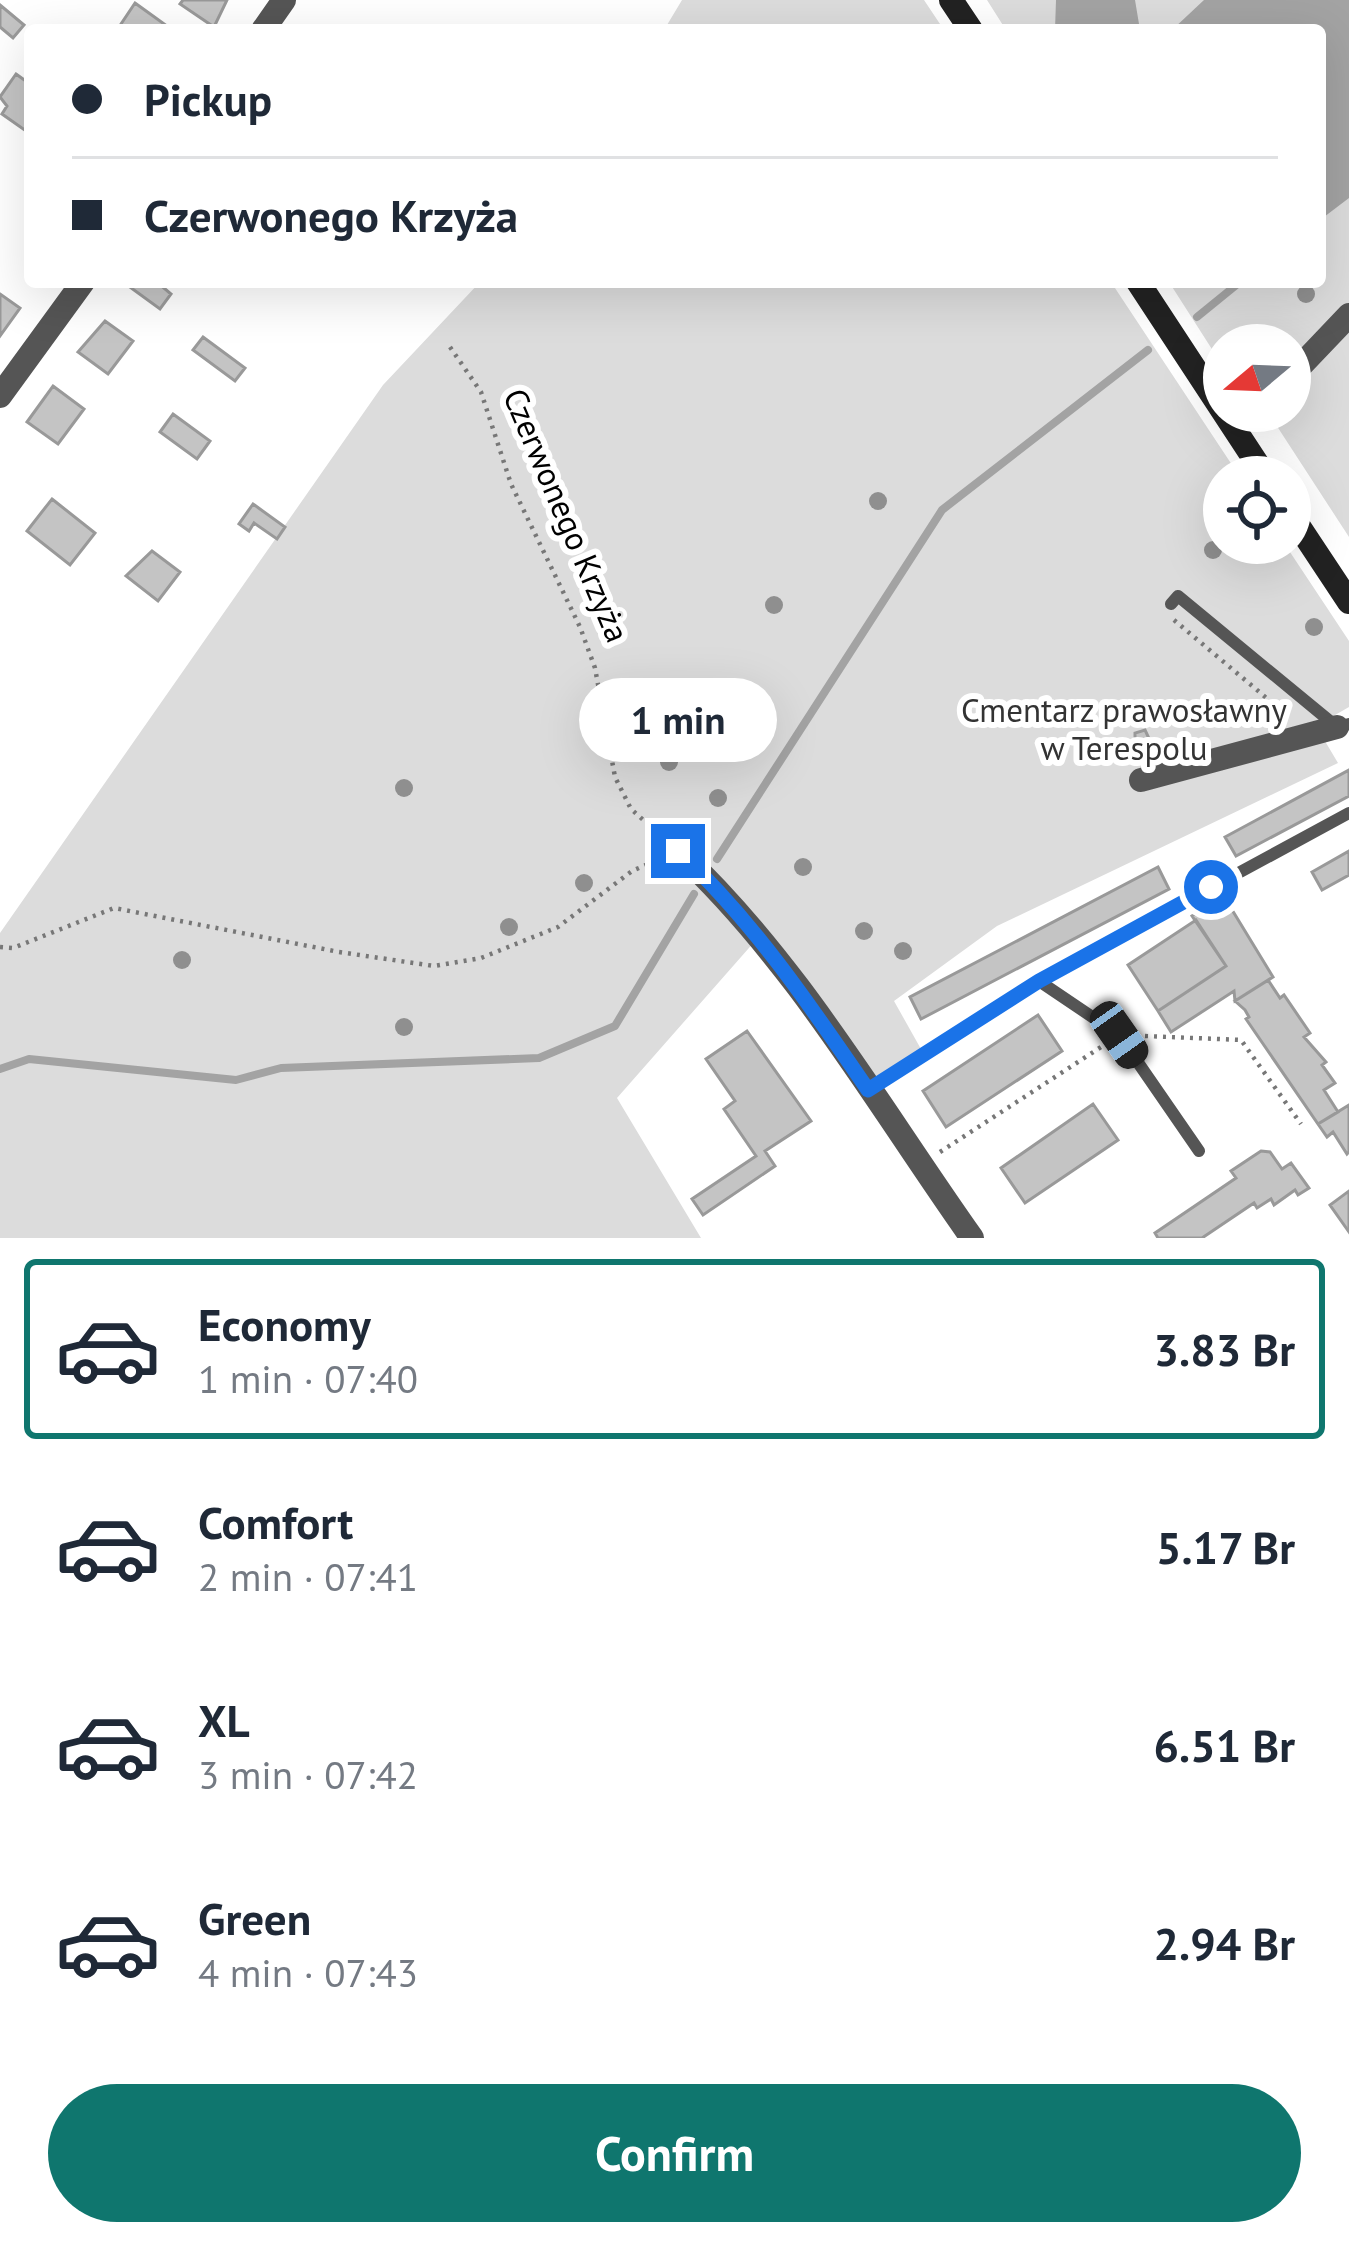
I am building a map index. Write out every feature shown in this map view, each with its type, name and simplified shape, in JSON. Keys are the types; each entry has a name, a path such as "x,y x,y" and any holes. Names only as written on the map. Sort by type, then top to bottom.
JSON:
{"street":[{"path":"0,396 79,288"},
{"path":"1142,288 1203,378"},
{"path":"1311,354 1349,315"},
{"path":"1311,545 1349,602"},
{"path":"1141,779 1343,726"},
{"path":"678,851 720,890 795,982 972,1238"}],"lane":[{"path":"1171,604 1178,596 1343,726"},
{"path":"868,1090 1039,981 1349,812"},
{"path":"1039,981 1119,1035 1199,1150"}],"path":[{"name":"Czerwonego Krzyża","path":"450,347 482,392 511,484 596,668 615,777 631,809 678,851"},
{"path":"1171,604 1163,612 1312,736"},
{"path":"0,947 13,948 114,908 434,966 481,958 558,927 632,871 678,851"},
{"path":"920,1165 1119,1035 1241,1040 1301,1124"}],"green space":[{"path":"682,0 924,0 940,24 668,24"},
{"path":"987,0 1349,0 1349,537 1311,479 1311,456 1296,456 1281,432 1311,432 1311,324 1203,324 1203,335 1173,288 1326,288 1326,24 1002,24"},
{"name":"Cmentarz prawosławny w Terespolu","path":"474,288 1115,288 1203,421 1203,432 1210,432 1226,456 1203,456 1203,564 1298,564 1349,641 1349,707 1316,726 1338,763 997,926 894,1001 926,1058 877,1085 763,932 617,1098 701,1238 0,1238 0,933 383,385"}],"shaded area":[{"path":"1056,0 1135,0 1139,24 1055,24"},
{"path":"1204,0 1349,0 1349,198 1326,215 1326,24 1178,24"}],"building":[{"path":"183,0 227,0 215,24 180,4"},
{"path":"135,3 164,24 121,24"},
{"path":"0,5 24,25 13,38 0,27"},
{"path":"16,74 24,80 24,130 2,114 7,106 0,97"},
{"path":"131,288 164,288 171,294 160,309"},
{"path":"0,294 20,308 0,336"},
{"path":"105,321 133,341 108,374 78,352"},
{"path":"203,337 245,368 235,381 193,350"},
{"path":"53,386 84,409 58,444 27,422"},
{"path":"173,414 210,441 197,459 160,432"},
{"path":"52,499 95,533 70,565 27,531"},
{"path":"253,504 285,527 277,539 254,523 249,531 239,524"},
{"path":"152,551 180,572 158,601 126,576"},
{"path":"1145,730 1160,762 1157,767 1145,768 1135,744 1135,733"},
{"path":"1349,770 1349,796 1236,856 1225,837"},
{"path":"1349,851 1349,875 1322,890 1312,872"},
{"path":"1158,867 1169,889 921,1019 910,997"},
{"path":"1223,895 1273,977 1235,1001 1234,991 1171,1032 1158,1011 1226,966 1192,916"},
{"path":"1196,920 1226,966 1158,1011 1128,965"},
{"path":"1268,980 1310,1033 1304,1037 1326,1062 1322,1065 1335,1083 1324,1090 1338,1112 1318,1124 1235,1001"},
{"path":"1038,1015 1062,1051 946,1127 923,1091"},
{"path":"747,1031 811,1121 765,1151 775,1166 703,1215 692,1199 756,1156 724,1109 735,1101 706,1059"},
{"path":"1093,1104 1118,1140 1025,1203 1001,1168"},
{"path":"1349,1105 1347,1154 1333,1132 1327,1137 1318,1124"},
{"path":"1261,1151 1270,1152 1282,1169 1291,1163 1309,1188 1298,1195 1295,1190 1274,1205 1271,1199 1257,1208 1254,1203 1202,1238 1158,1238 1155,1233 1236,1178 1231,1171"},
{"path":"1349,1191 1349,1232 1330,1205"}],"waterway":[{"path":"1197,317 1233,288"},
{"path":"717,859 942,510 1148,350"},
{"path":"0,1069 29,1059 236,1080 281,1068 539,1058 615,1026 694,894"}],"route":[{"path":"678,851 720,890 795,982 868,1090 1039,981 1211,887"}]}
